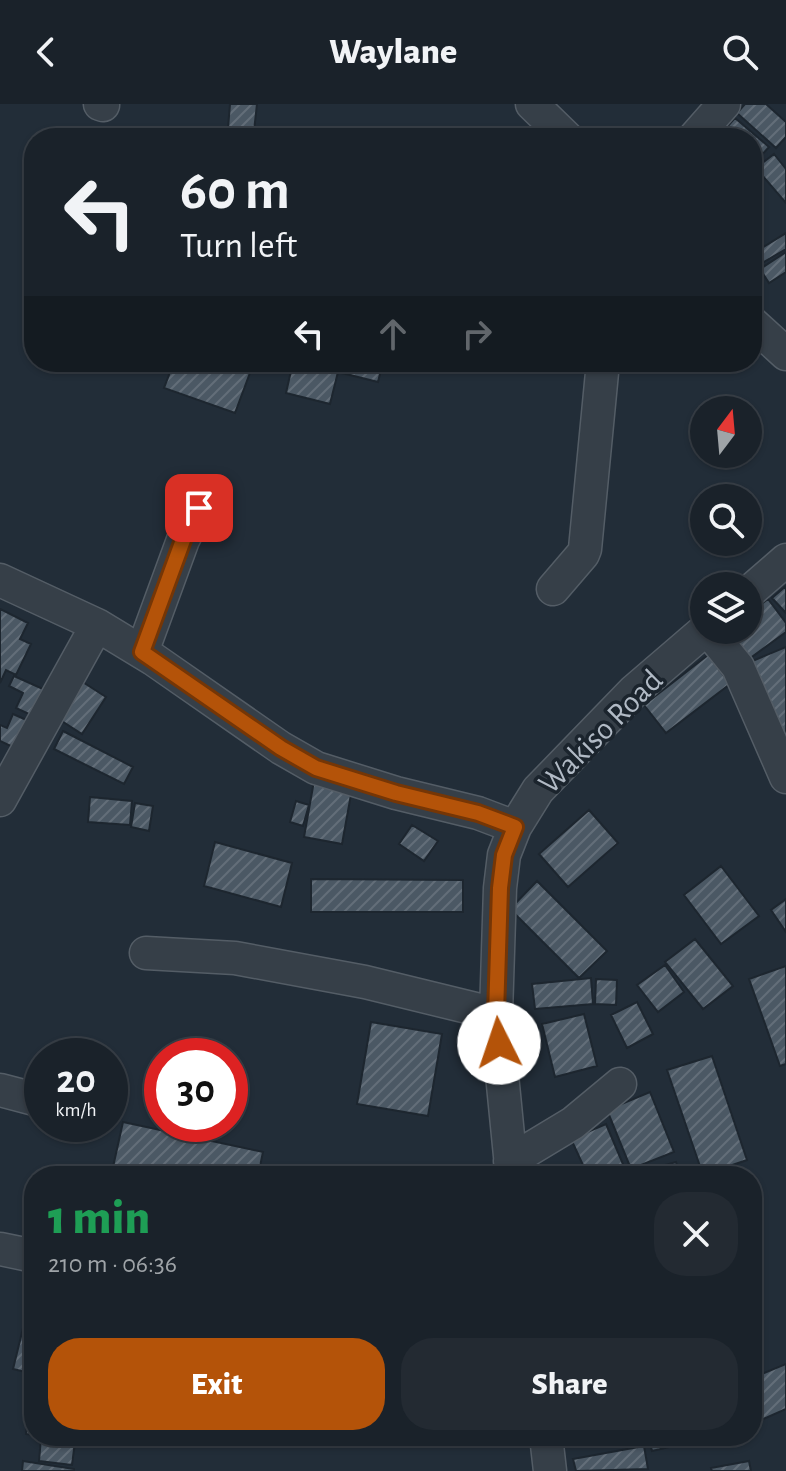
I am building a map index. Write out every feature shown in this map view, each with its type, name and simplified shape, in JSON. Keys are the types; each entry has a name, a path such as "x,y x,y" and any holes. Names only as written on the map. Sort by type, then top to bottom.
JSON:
{"street":[{"path":"532,104 557,128"},
{"path":"703,128 724,104"},
{"path":"762,332 786,354"},
{"path":"553,589 585,549 602,372"},
{"path":"142,652 183,540 199,508"},
{"path":"762,581 786,560"},
{"path":"0,580 97,625 316,768 396,793 478,813 515,827"},
{"path":"0,800 97,625"},
{"name":"Wakiso Road","path":"511,1166 496,1014 504,855 515,827 538,790 634,691 690,644"},
{"path":"718,644 738,667 786,777"},
{"path":"146,953 235,958 365,982 496,1014"},
{"path":"514,1166 620,1084"},
{"path":"0,1090 24,1096"},
{"path":"0,1249 24,1254"},
{"path":"547,1446 550,1471"}],"building":[{"path":"230,104 257,104 254,128 228,128"},
{"path":"745,104 766,104 786,122 786,137 776,148 762,135 762,128 754,128 737,113"},
{"path":"735,118 747,128 726,128"},
{"path":"762,141 769,147 762,155"},
{"path":"774,154 786,169 786,203 762,175 762,163"},
{"path":"786,233 786,249 762,263 762,248"},
{"path":"786,252 786,272 769,283 762,268"},
{"path":"170,372 250,372 235,413 164,388"},
{"path":"291,372 338,372 330,404 286,393"},
{"path":"338,372 380,372 378,382"},
{"path":"786,586 786,613 772,598"},
{"path":"768,599 786,623 786,632 749,659 738,644 762,644 762,604"},
{"path":"0,609 28,623 20,639 31,644 16,675 6,670 0,683"},
{"path":"786,647 786,746 750,662"},
{"path":"708,655 730,684 666,733 644,705"},
{"path":"14,676 43,689 31,715 16,708 23,693 9,686"},
{"path":"78,679 106,697 82,734 54,716"},
{"path":"13,714 31,722 15,748 0,741 0,725 7,728"},
{"path":"63,731 133,767 124,784 54,749"},
{"path":"314,781 352,789 342,844 304,837"},
{"path":"90,797 132,801 130,825 88,822"},
{"path":"296,801 309,805 303,826 290,822"},
{"path":"135,803 153,806 149,831 131,827"},
{"path":"589,810 618,843 568,887 539,854"},
{"path":"412,825 438,841 424,861 399,844"},
{"path":"215,842 292,863 281,907 204,886"},
{"path":"721,866 759,916 721,944 684,895"},
{"path":"311,879 463,880 463,912 311,912"},
{"path":"537,881 607,951 579,978 510,909"},
{"path":"786,899 786,932 771,910"},
{"path":"695,939 733,986 703,1009 665,962"},
{"path":"665,965 684,992 658,1012 637,985"},
{"path":"786,966 786,1064 780,1066 749,979"},
{"path":"591,978 593,1004 535,1009 532,984"},
{"path":"596,979 617,980 616,1005 595,1004"},
{"path":"637,1002 653,1034 627,1048 611,1015"},
{"path":"584,1014 597,1066 555,1077 542,1024"},
{"path":"371,1022 442,1034 428,1116 357,1104"},
{"path":"712,1056 747,1160 729,1166 700,1166 667,1070"},
{"path":"650,1092 674,1152 639,1166 630,1166 607,1110"},
{"path":"128,1123 144,1126 144,1142 216,1142 263,1152 260,1166 113,1166 119,1142 128,1142"},
{"path":"606,1124 624,1166 583,1166 571,1139"},
{"path":"24,1324 24,1372 13,1369"},
{"path":"786,1364 786,1409 762,1420 762,1374"},
{"path":"40,1446 74,1446 72,1465 39,1461"},
{"path":"644,1446 648,1469 576,1471 573,1459"},
{"path":"651,1446 669,1446 669,1447 652,1451"},
{"path":"23,1461 74,1469 74,1471 22,1471"},
{"path":"749,1461 751,1471 712,1471 711,1468"}],"route":[{"path":"199,508 183,540 142,652 281,748 316,768 396,793 478,813 515,827 504,855 500,888 496,1014 499,1043"}]}
